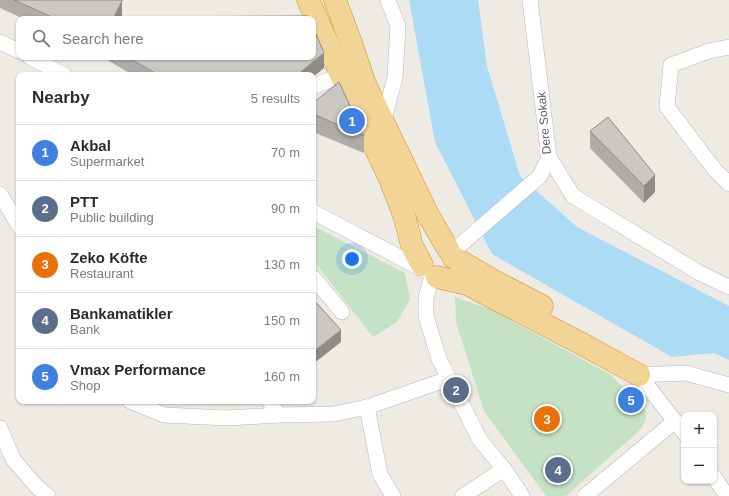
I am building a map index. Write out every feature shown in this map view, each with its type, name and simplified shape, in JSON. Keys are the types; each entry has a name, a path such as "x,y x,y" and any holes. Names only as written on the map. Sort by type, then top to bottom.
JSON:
{"highway":[{"path":"308,0 315,16"},
{"path":"334,0 365,84 428,215 450,253"},
{"path":"316,17 341,75 390,179 404,215 412,246 429,272 467,284 639,375"},
{"path":"429,272 423,255 429,248 438,246 443,247 492,280 571,321 615,347 631,362 639,375"}],"street":[{"path":"383,122 395,78 398,26 388,0"},
{"name":"Dere Sokak","path":"450,253 540,176 549,157 530,0"},
{"path":"0,42 16,50"},
{"path":"729,47 710,51 671,65 667,107 714,170 729,184"},
{"path":"36,60 58,72"},
{"path":"316,86 341,75"},
{"path":"549,157 573,196 698,272 729,287"},
{"path":"0,194 16,221"},
{"path":"316,214 429,272 426,298 426,316 439,359 480,440 504,469 521,496"},
{"path":"316,281 342,312"},
{"path":"639,375 686,373 729,385"},
{"path":"639,375 681,429"},
{"path":"138,404 164,414 227,418 334,414 367,407 448,379"},
{"path":"271,404 279,415"},
{"path":"367,407 380,474 393,496"},
{"path":"585,496 676,421"},
{"path":"0,428 13,459 36,486 48,496"},
{"path":"462,496 504,469"},
{"path":"717,481 727,496"}],"green space":[{"path":"316,228 405,273 410,299 397,322 373,337 316,264"},
{"path":"455,297 490,309 611,375 645,410 645,421 640,430 566,496 546,496 484,411 456,322"}],"water":[{"path":"409,0 478,0 487,66 520,176 577,227 729,306 729,360 714,353 672,357 492,254 435,142"}],"building":[{"path":"14,0 122,0 114,16 49,16"},
{"path":"316,34 324,53 316,60"},
{"path":"132,60 315,60 301,72 154,72"},
{"path":"339,82 364,136 316,115 316,101"},
{"path":"608,117 655,175 644,186 590,131"},
{"path":"316,302 341,330 316,350"}],"place":[{"name":"Akbal","path":"352,121"},
{"name":"PTT","path":"456,390"},
{"name":"Vmax Performance","path":"631,400"},
{"name":"Zeko Köfte","path":"547,419"},
{"name":"Bankamatikler","path":"558,470"}]}
